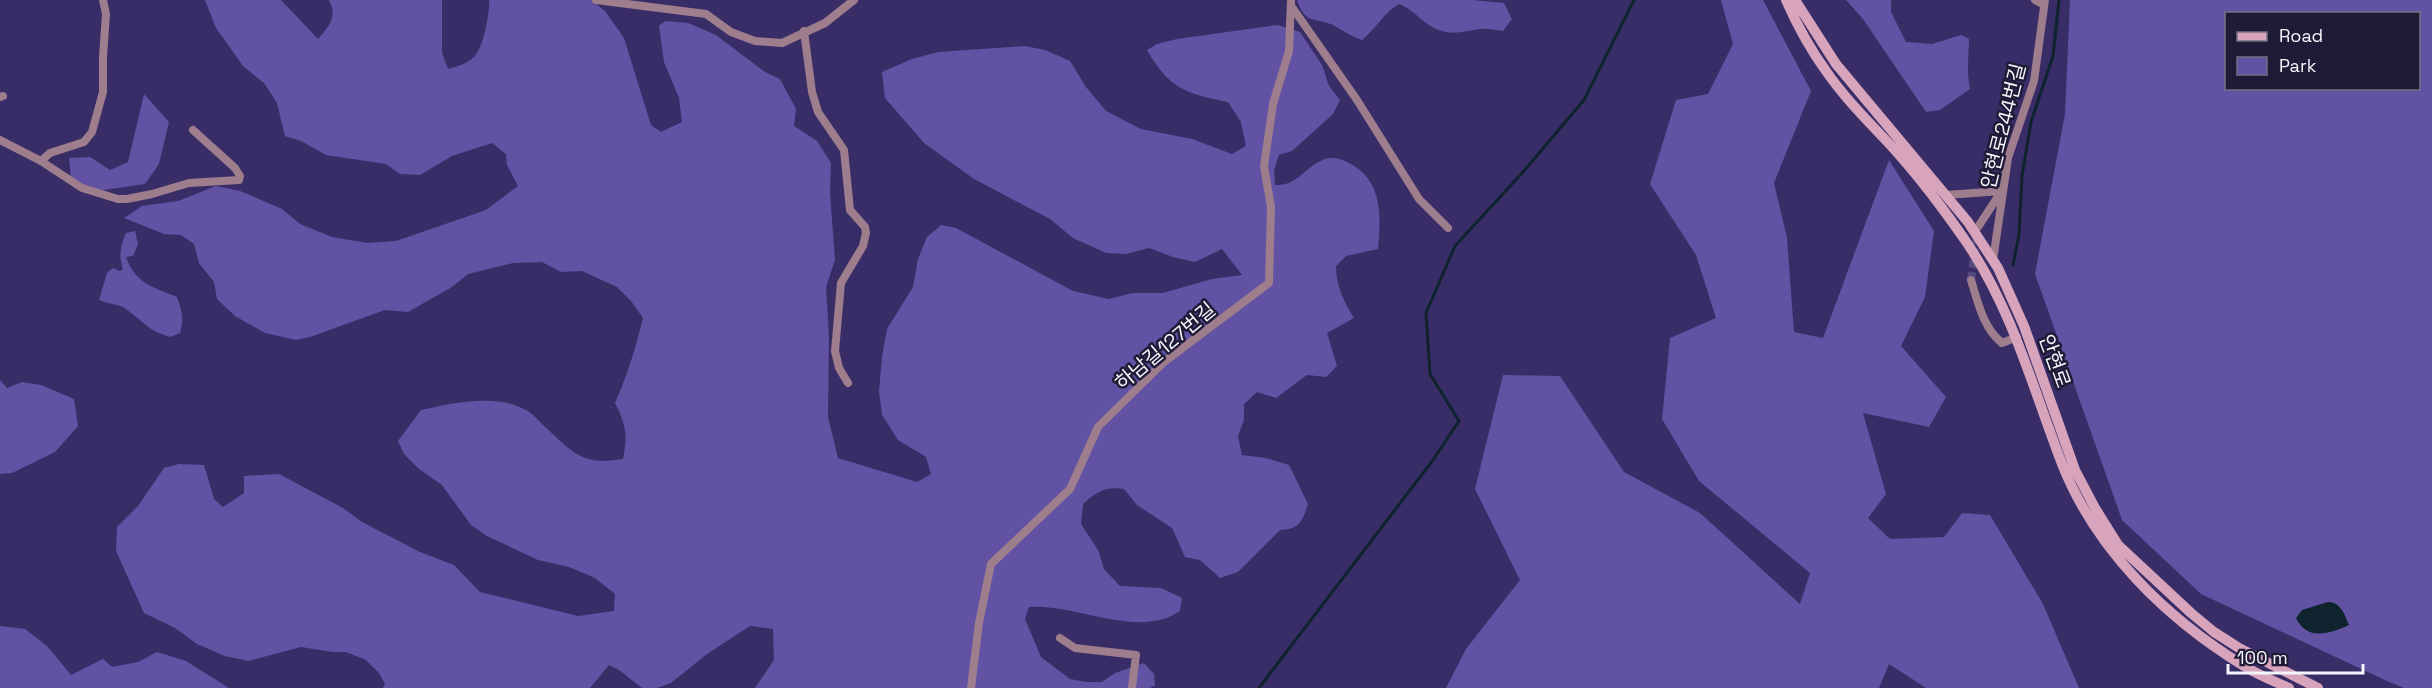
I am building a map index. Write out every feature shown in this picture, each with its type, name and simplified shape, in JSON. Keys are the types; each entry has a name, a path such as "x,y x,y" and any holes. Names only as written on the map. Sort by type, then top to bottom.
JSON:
{"street":[{"path":"41,161 50,153 84,142 92,132 104,92 103,57 106,14 103,0"},
{"path":"596,0 706,14 731,33 754,41 782,43 825,23 854,0"},
{"name":"안현로","path":"1786,0 1798,26 1826,71 1922,183 1968,245 1989,278 2018,337 2062,464 2078,501 2095,529 2116,557 2181,622 2246,667 2289,688"},
{"name":"안현로","path":"1795,0 1836,64 1968,222 1993,260 2024,326 2075,471 2118,544 2214,632 2239,648 2318,688"},
{"path":"2035,0 2044,2"},
{"name":"안현로244번길","path":"1993,260 2008,158 2034,81 2044,2"},
{"path":"1291,3 1357,100 1419,199 1448,228"},
{"name":"하남길127번길","path":"971,688 979,623 991,564 1070,489 1098,427 1164,362 1269,283 1271,207 1264,166 1273,104 1289,51 1291,3"},
{"path":"804,31 812,92 818,112 843,150 850,210 865,227 866,233 863,246 841,283 835,351 839,368 848,383"},
{"path":"0,140 41,161 82,188 118,199 152,194 189,183 238,180 240,176 235,168 193,130"},
{"path":"1946,195 2002,191"},
{"path":"1978,227 2002,191"},
{"path":"1971,280 1987,324 1995,338 2002,343 2018,337"},
{"path":"1060,638 1075,648 1136,655 1132,688"}],"green space":[{"path":"205,0 281,0 318,39 331,21 333,11 329,0 442,0 442,53 448,69 468,62 477,53 486,27 489,0 591,0 605,11 624,38 651,125 661,132 682,122 679,98 664,62 659,26 665,21 688,23 716,35 765,72 780,79 796,109 794,126 817,141 831,163 830,193 835,260 826,287 829,336 828,417 838,458 917,482 931,474 926,457 898,440 882,415 879,391 882,357 887,329 913,287 918,259 927,237 941,225 956,228 1073,291 1109,299 1132,293 1163,293 1212,279 1242,275 1222,249 1195,262 1149,248 1126,254 1106,253 1073,238 1050,219 974,179 924,143 885,98 882,72 912,59 938,52 1025,46 1045,50 1070,61 1086,87 1106,111 1141,129 1192,139 1232,154 1246,146 1241,122 1228,102 1180,88 1163,73 1147,50 1157,44 1177,39 1278,25 1300,32 1322,65 1329,86 1340,100 1333,114 1292,151 1279,155 1274,170 1275,185 1283,185 1295,180 1316,163 1326,159 1343,160 1360,170 1374,189 1380,224 1378,249 1346,256 1336,266 1341,294 1354,318 1327,333 1337,366 1326,377 1307,375 1276,398 1257,392 1244,404 1244,420 1238,436 1242,455 1266,458 1289,465 1308,504 1304,516 1296,526 1280,530 1238,572 1220,578 1200,560 1185,557 1172,528 1137,505 1124,489 1112,488 1102,491 1083,504 1081,524 1098,550 1104,569 1120,586 1161,588 1182,598 1180,611 1163,619 1145,622 1106,618 1047,607 1029,607 1025,619 1041,657 1070,679 1102,682 1115,673 1144,663 1154,674 1155,685 1150,688 755,688 774,660 773,629 750,626 707,654 671,683 657,688 642,688 609,665 590,688 383,688 385,684 379,673 366,660 346,652 301,647 248,661 225,656 197,644 175,628 144,613 116,551 117,527 138,506 164,468 179,464 204,465 214,499 223,507 244,493 244,476 279,474 343,508 362,522 420,552 454,565 480,592 578,616 614,611 615,594 595,578 569,567 538,560 487,536 471,525 442,485 419,469 404,454 398,441 421,410 460,402 501,402 528,411 578,455 608,461 623,459 625,430 615,403 631,361 643,318 617,287 582,271 561,272 542,262 513,263 468,274 452,287 408,312 385,310 296,340 265,333 235,316 217,299 214,282 199,263 194,244 181,235 164,234 124,218 142,206 178,201 216,186 240,191 282,209 300,224 332,237 368,243 396,241 486,210 518,186 507,165 506,154 492,143 452,156 420,175 400,174 386,164 326,155 301,141 285,136 277,103 264,83 243,66 216,28"},
{"path":"1297,0 1472,0 1504,3 1512,19 1503,31 1482,29 1451,33 1430,26 1399,4 1389,11 1362,40 1333,25 1307,17"},
{"path":"1721,0 1763,0 1811,91 1774,183 1787,238 1794,332 1823,338 1889,160 1934,231 1925,297 1901,346 1946,397 1929,427 1863,413 1886,494 1868,518 1890,539 1944,537 1962,513 1990,515 2043,604 2079,688 1926,688 1889,664 1879,688 1446,688 1466,649 1520,580 1475,489 1503,375 1560,376 1624,472 1700,513 1800,604 1810,573 1699,481 1662,419 1670,338 1716,318 1696,255 1650,184 1676,100 1708,94 1733,44"},
{"path":"1846,0 1891,0 1891,12 1906,42 1932,44 1961,35 1969,39 1970,89 1940,110 1926,112 1863,19"},
{"path":"2070,0 2432,0 2432,688 2404,688 2201,594 2122,520 2035,274 2065,114"},
{"path":"144,94 169,122 159,164 145,184 91,192 71,179 69,158 90,157 110,170 128,162"},
{"path":"135,231 138,244 133,256 126,257 130,266 140,279 152,287 177,297 179,302 182,319 180,333 170,337 151,328 123,307 99,300 107,273 113,268 120,271 123,269 121,251 126,233"},
{"path":"0,380 7,388 22,382 41,385 74,399 78,426 55,452 12,473 0,474"},
{"path":"0,626 25,629 47,646 71,675 103,659 112,667 138,662 157,652 186,661 229,688 0,688"}],"water":[{"path":"2328,602 2339,607 2349,625 2319,634 2306,630 2296,618 2302,610"}],"waterway":[{"path":"1259,688 1433,460 1459,421 1430,374 1426,313 1455,246 1523,172 1584,100 1634,0"},
{"path":"2013,265 2019,234 2022,176 2031,122 2053,56 2059,0"}],"tunnel":[{"path":"1971,280 1977,235"}]}
